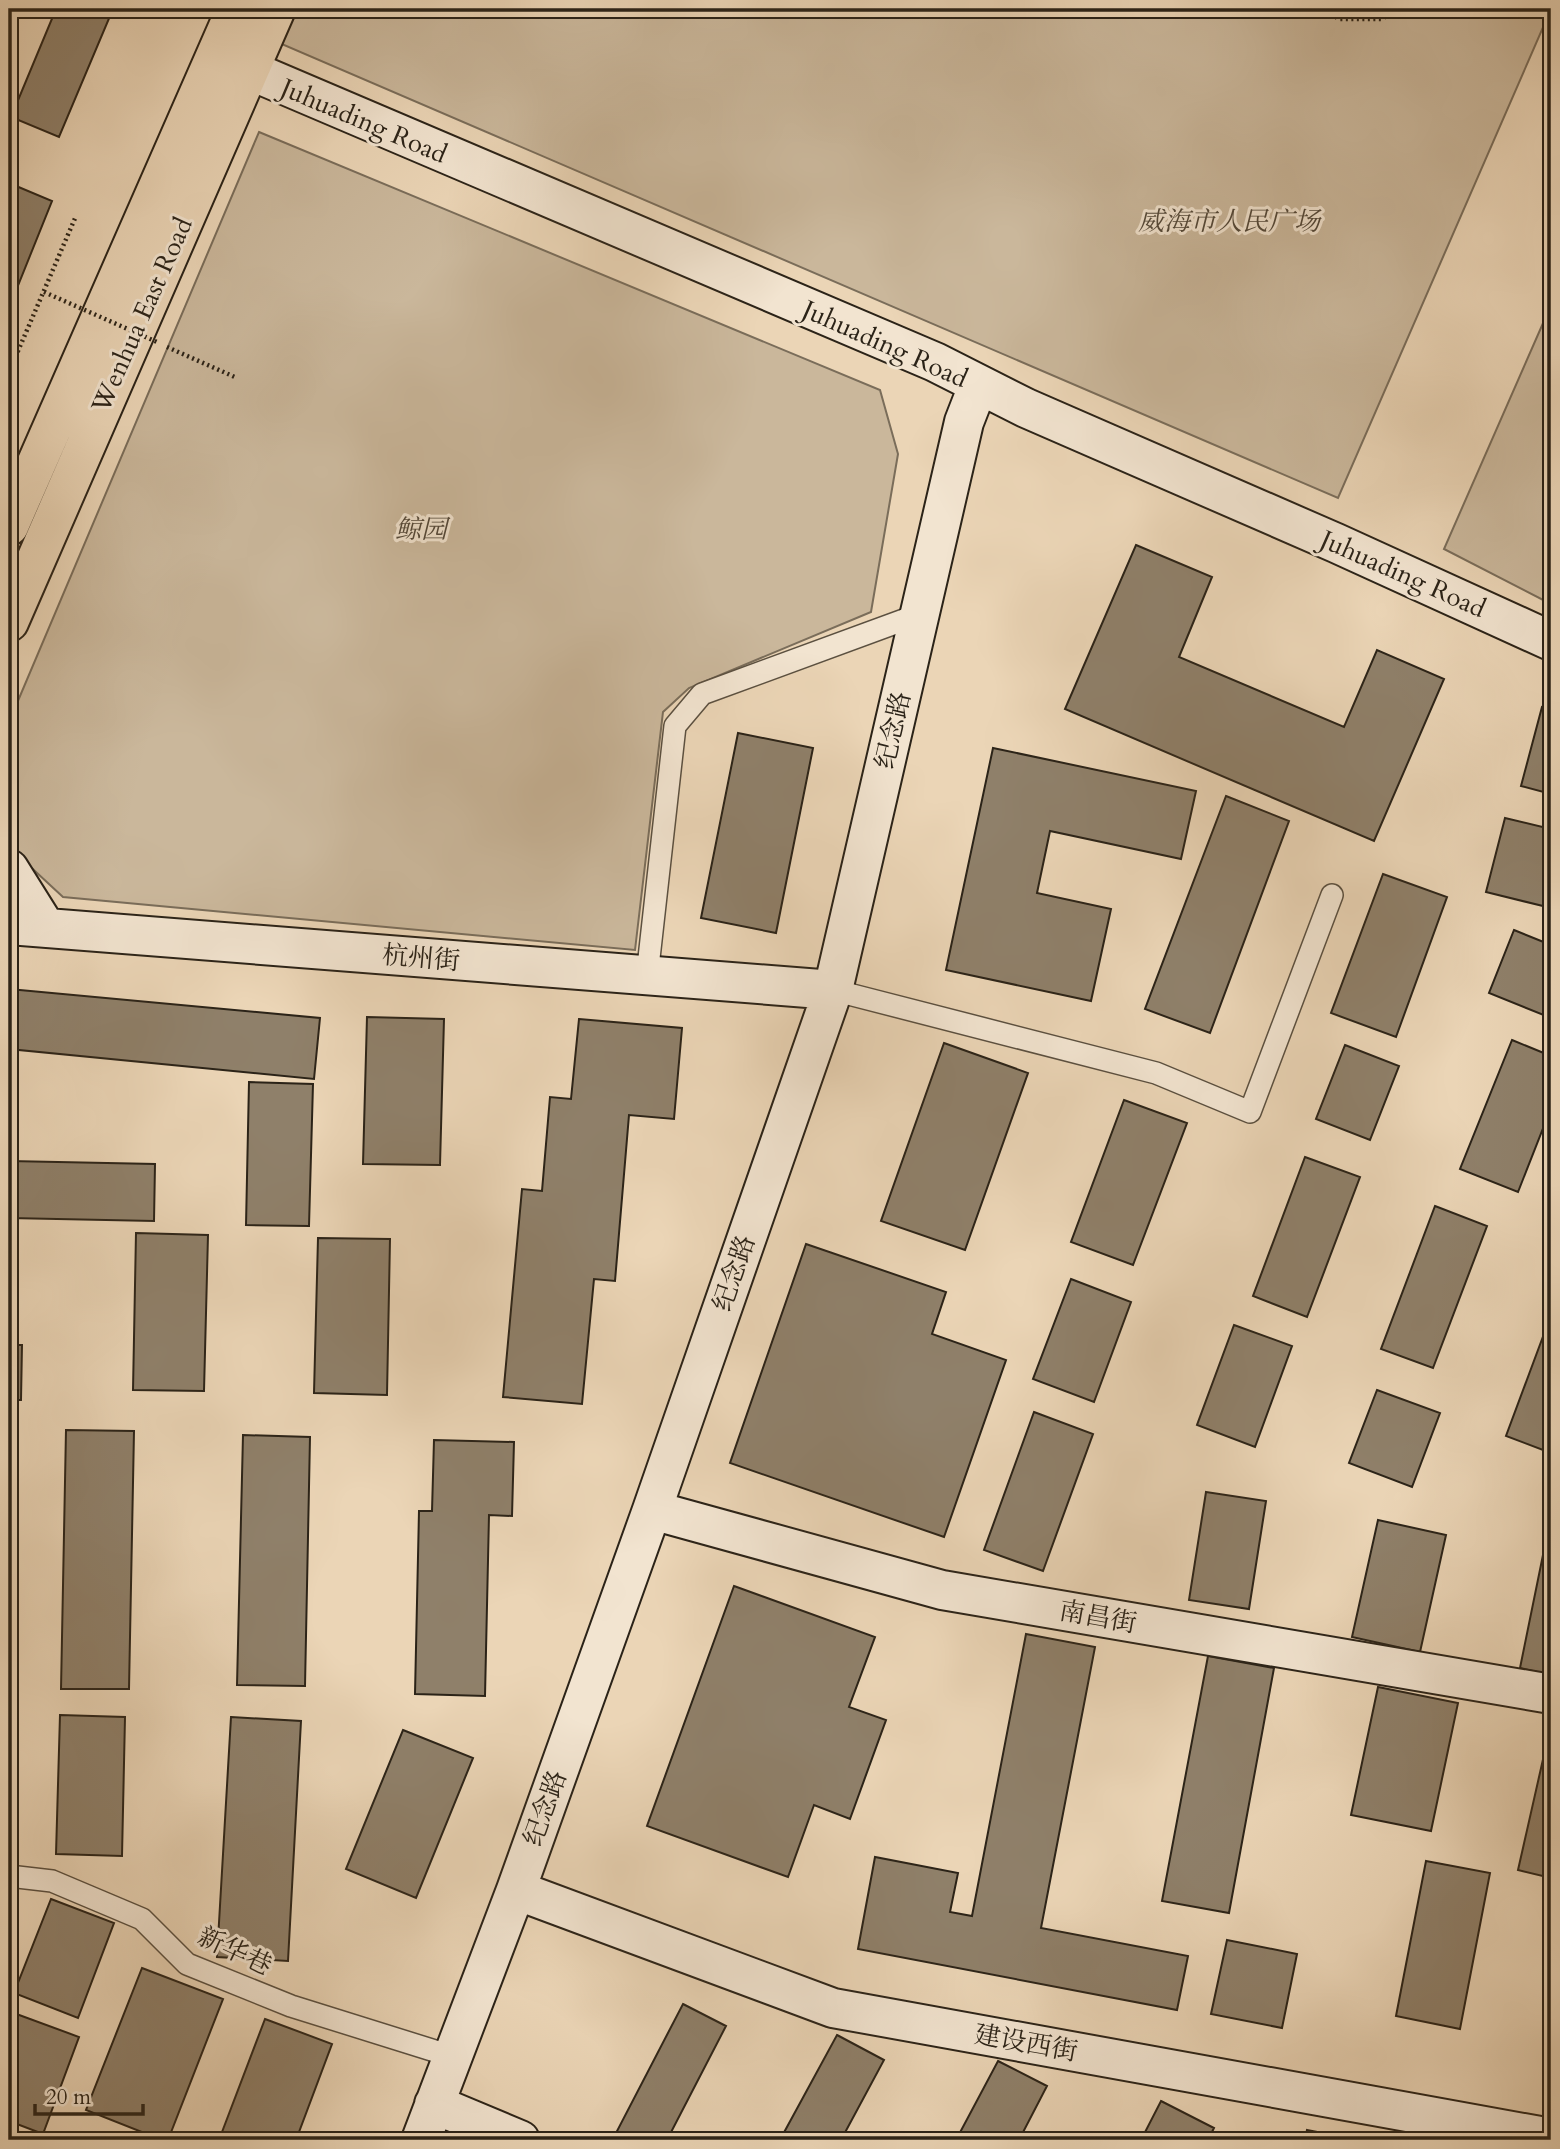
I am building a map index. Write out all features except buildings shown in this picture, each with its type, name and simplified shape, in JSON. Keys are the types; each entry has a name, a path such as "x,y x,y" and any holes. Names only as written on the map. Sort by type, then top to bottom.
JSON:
{"main road":[{"name":"Wenhua East Road","path":"9,622 232,64 236,9"},
{"name":"Wenhua East Road","path":"9,526 232,64 276,9"}],"street":[{"name":"Juhuading Road","path":"232,64 935,362 978,386 1551,641"},
{"name":"纪念路","path":"421,2140 516,1890 833,990 964,422 978,386"},
{"path":"9,869 46,928"},
{"name":"杭州街","path":"9,925 833,990"},
{"name":"南昌街","path":"652,1510 942,1590 1551,1694"},
{"name":"建设西街","path":"516,1890 833,2008 1551,2138"},
{"path":"434,2104 520,2140"}],"lane":[{"path":"648,976 675,726 702,694 920,614"},
{"path":"833,990 1156,1073 1250,1112 1332,895"},
{"name":"新华巷","path":"9,1876 52,1881 142,1919 187,1964 221,1978 291,2006 451,2056"}],"path":[{"path":"1328,9 1338,19 1382,19 1396,9"},
{"path":"9,372 76,216"},
{"path":"44,292 237,378"}],"green space":[{"name":"威海市人民广场","path":"283,9 1551,9 1338,498 270,39"},
{"name":"鲸园","path":"259,132 880,390 898,454 871,612 689,688 663,712 635,950 63,897 9,847 9,722"},
{"path":"1551,305 1551,604 1444,549"}]}
